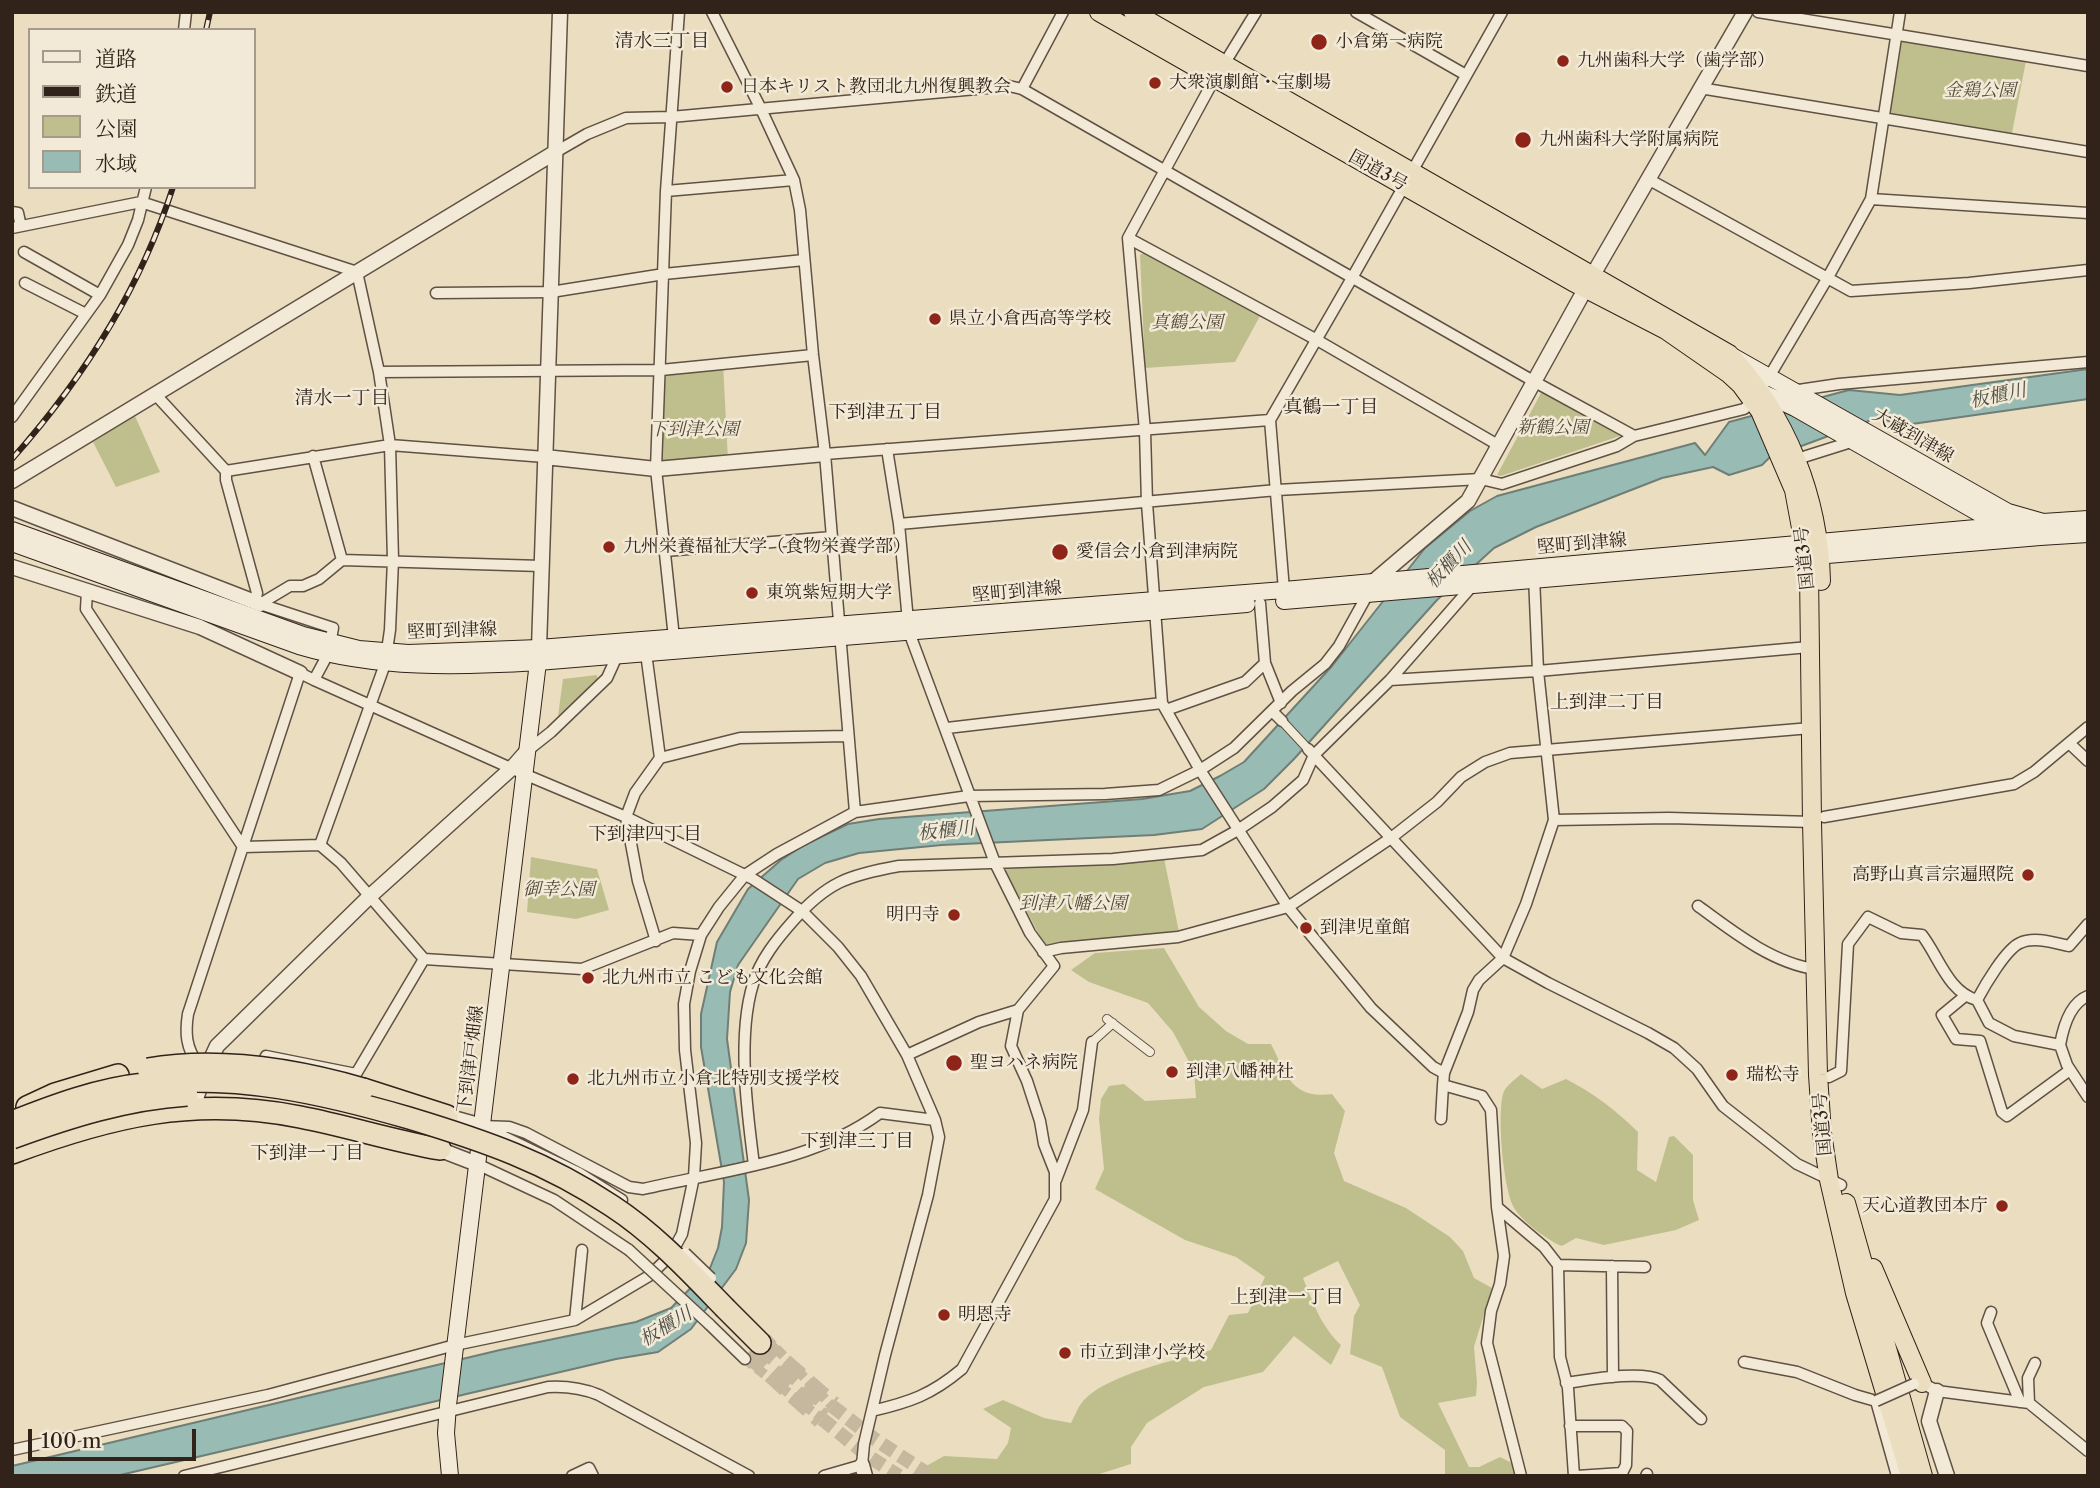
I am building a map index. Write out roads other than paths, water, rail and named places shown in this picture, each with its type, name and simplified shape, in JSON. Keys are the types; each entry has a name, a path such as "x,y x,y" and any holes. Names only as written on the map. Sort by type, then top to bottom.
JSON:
{"highway":[{"name":"国道3号","path":"1099,12 1220,72 1590,282 1729,354 1763,398 1808,489 1812,550 1818,820 1835,1182 1856,1293 1910,1476"},
{"name":"国道3号","path":"1133,12 1220,72"},
{"name":"国道3号","path":"1590,282 1763,398"},
{"name":"国道3号","path":"1812,550 1809,648 1811,728 1818,820 1815,969 1822,1133 1923,1476"},
{"path":"12,1114 55,1094 85,1084 155,1068 219,1065 281,1070 363,1089 447,1116"},
{"path":"12,1122 50,1107 112,1089 172,1081 235,1082 271,1085 346,1100 486,1141 554,1171 614,1207 641,1227 667,1250 755,1348"},
{"path":"12,1139 76,1115 169,1096 223,1094 269,1097 343,1111 482,1152 548,1180 607,1215 634,1235 721,1313"},
{"path":"12,1153 125,1117 197,1108 271,1112 401,1143 440,1149"},
{"path":"1859,1252 1873,1269 1924,1386"}],"main road":[{"name":"大蔵到津線","path":"1763,398 1811,400 2042,530 2088,534"},
{"name":"大蔵到津線","path":"1795,400 1847,439 2002,527"},
{"name":"大蔵到津線","path":"2042,530 2088,519"},
{"name":"堅町到津線","path":"1812,550 2002,527 2042,530"},
{"name":"堅町到津線","path":"12,530 197,602"},
{"name":"堅町到津線","path":"1154,606 1261,603 1377,587 2042,530"},
{"name":"堅町到津線","path":"12,543 303,635 330,649 440,665 674,638 839,632"},
{"name":"堅町到津線","path":"539,655 617,656 839,632 1154,606 1284,590 1457,587 1475,579"},
{"name":"下到津戸畑線","path":"450,1476 446,1433 454,1350 502,965 518,771 527,751 539,655"}],"street":[{"path":"539,655 560,12"},
{"path":"674,638 656,469 667,191 678,12"},
{"path":"712,12 794,180 800,210 825,454 855,812"},
{"path":"1022,89 1063,12"},
{"path":"1256,12 1128,238 1145,431 1154,606 1164,706 1200,770 1288,907 1371,1008 1433,1067 1444,1073"},
{"path":"1356,12 1466,75"},
{"path":"1284,590 1270,420 1502,12"},
{"path":"12,1450 268,1395 575,1320 649,1276 670,1256 682,1234 694,1177 696,1143 685,1051 684,1004 701,935 719,906 777,854 855,812 971,800 1159,790 1200,770 1234,748 1325,664 1377,587 1468,501 1745,12"},
{"path":"1758,12 2088,66"},
{"path":"899,524 1277,490 1480,479 1502,484 1617,446 1634,436 1744,409 1763,398 1871,199 1900,12"},
{"path":"12,481 587,134 626,118 671,117 1009,86 1022,89 1634,436"},
{"path":"1700,88 2088,152"},
{"path":"1648,179 1851,291 1969,283 2088,270"},
{"path":"667,191 794,180"},
{"path":"12,417 100,295 128,245 138,220 145,189"},
{"path":"1871,199 2088,213"},
{"path":"16,227 141,202 358,272"},
{"path":"12,212 18,213 20,222 16,227"},
{"path":"1128,238 1317,340 1498,445"},
{"path":"24,252 100,295"},
{"path":"436,293 551,292 664,274 804,260"},
{"path":"320,845 386,658 393,560 390,445 379,372 358,272"},
{"path":"25,283 86,314"},
{"path":"379,372 661,370 813,355"},
{"path":"1795,400 1839,384 2088,362"},
{"path":"155,394 226,471 226,480 258,603"},
{"path":"226,471 390,445 656,469 1270,420"},
{"path":"1789,454 1847,439"},
{"path":"872,1411 914,1401 962,1369 1055,1199 1055,1172 1044,1144 1027,1081 1011,1045 1018,1010 1054,966 1030,933 993,858 908,626 899,524 887,449"},
{"path":"313,456 342,560"},
{"path":"12,508 258,603 333,628 330,649 314,680"},
{"path":"665,551 832,537"},
{"path":"258,603 290,586 303,586 319,579 342,560 541,566"},
{"path":"12,568 200,627 626,817 749,877 797,908 838,947 861,976 907,1055 935,1120 939,1137 934,1170 872,1411 864,1471 824,1476"},
{"path":"1441,1119 1444,1073 1468,1012 1473,990 1479,980 1503,957 1526,904 1554,820 1538,671 1533,574"},
{"path":"754,1165 746,1104 748,1004 765,958 797,908 844,879 899,866 993,858 1113,859 1202,850 1272,807 1303,780 1311,752 1390,680 1475,579"},
{"path":"87,591 86,609 243,847"},
{"path":"1261,603 1265,663 1281,703"},
{"path":"1390,680 1538,671 1809,648"},
{"path":"646,653 660,758"},
{"path":"527,751 551,732 607,678 617,656"},
{"path":"947,728 1164,706 1245,682 1265,663"},
{"path":"205,1072 189,1052 185,1030 188,1014 300,673"},
{"path":"1272,711 1503,957 1674,1048 1697,1069 1723,1107 1797,1164 1835,1182"},
{"path":"1554,820 1818,820 2014,784 2034,772 2088,727"},
{"path":"1043,952 1178,937 1288,907 1391,838 1437,802 1461,777 1485,762 1510,753 1811,728"},
{"path":"656,942 638,880 626,817 635,793 660,758 740,738 849,736"},
{"path":"2069,743 2088,761"},
{"path":"196,1099 217,1046 369,897 518,771"},
{"path":"243,847 320,845 341,863 424,959 582,970 673,933 701,935"},
{"path":"1698,906 1754,944 1797,967 1815,969"},
{"path":"1829,1077 1841,1072 1848,944 1868,917 1901,933 1922,934 1942,967 1965,996 1978,1000 1989,1023 2014,1036 2060,1045"},
{"path":"1978,1000 1993,972 2019,943 2032,940 2069,946 2088,924"},
{"path":"256,1076 266,1056 356,1074 424,959"},
{"path":"1965,996 1942,1015 1956,1039 1980,1041 2003,1112 2007,1116 2070,1070"},
{"path":"2088,996 2081,999 2069,1017 2062,1031 2060,1045 2070,1070 2088,1097"},
{"path":"907,1055 979,1022 1018,1010"},
{"path":"1055,1182 1083,1110 1092,1042 1110,1021 1150,1052"},
{"path":"12,1127 100,1096 205,1072 312,1084 447,1116 482,1126 579,1173 623,1201 654,1225 721,1313"},
{"path":"1443,1085 1482,1096 1491,1110 1497,1207 1504,1256 1500,1284 1491,1311 1487,1343 1521,1476"},
{"path":"12,1147 108,1112 196,1099 232,1100 308,1110 440,1149 554,1200 721,1313"},
{"path":"482,1126 509,1127 526,1133 573,1155 629,1187 643,1189 801,1155 857,1130 880,1113 935,1120"},
{"path":"1497,1207 1544,1247 1558,1265 1560,1357 1566,1383 1570,1426 1576,1476 1622,1473 1626,1465 1627,1431 1622,1426 1570,1426"},
{"path":"575,1320 582,1250"},
{"path":"1558,1265 1645,1267"},
{"path":"1612,1266 1613,1377"},
{"path":"1991,1312 1987,1323 2025,1403 2088,1451"},
{"path":"1744,1362 1797,1372 1876,1401 1924,1386 2025,1403"},
{"path":"2025,1403 2028,1378 2035,1363"},
{"path":"1566,1383 1613,1377 1653,1377 1660,1380 1701,1419"},
{"path":"1924,1386 1929,1421 1947,1476"},
{"path":"184,1476 448,1408 548,1387 584,1389 749,1476"},
{"path":"1876,1401 1897,1476"},
{"path":"572,1476 589,1468 593,1476"}],"water":[{"name":"板櫃川","path":"2088,369 2088,399 1905,425 1877,418 1769,458 1762,465 1729,475 1713,467 1662,478 1536,527 1494,548 1437,600 1264,789 1202,829 1154,835 942,845 859,853 825,863 798,879 738,965 730,992 727,1039 749,1200 746,1243 736,1269 691,1329 658,1352 616,1359 116,1476 12,1476 12,1466 500,1350 636,1322 671,1308 710,1268 722,1227 724,1182 701,1047 701,1014 717,942 748,889 781,860 804,845 848,824 879,819 1142,799 1190,791 1220,776 1244,762 1332,666 1425,548 1470,511 1497,496 1695,443 1705,455 1729,422 1849,390 1900,395"}],"tunnel":[{"path":"766,1338 832,1406"},
{"path":"760,1343 832,1406"},
{"path":"749,1352 822,1419"},
{"path":"745,1359 822,1419"},
{"path":"832,1406 876,1440 931,1476"},
{"path":"822,1419 868,1456 899,1476"}],"railway":[{"path":"206,28 210,12"},
{"path":"12,459 62,397 107,332 144,262 172,189"}],"place":[{"name":"小倉第一病院","path":"1319,42"},
{"name":"九州歯科大学（歯学部）","path":"1563,61"},
{"name":"大衆演劇館・宝劇場","path":"1155,83"},
{"name":"日本キリスト教団北九州復興教会","path":"727,87"},
{"name":"九州歯科大学附属病院","path":"1523,140"},
{"name":"県立小倉西高等学校","path":"935,319"},
{"name":"九州栄養福祉大学（食物栄養学部）","path":"609,547"},
{"name":"愛信会小倉到津病院","path":"1060,552"},
{"name":"東筑紫短期大学","path":"752,593"},
{"name":"高野山真言宗遍照院","path":"2028,875"},
{"name":"明円寺","path":"954,915"},
{"name":"到津児童館","path":"1306,928"},
{"name":"北九州市立 こども文化会館","path":"588,978"},
{"name":"聖ヨハネ病院","path":"954,1063"},
{"name":"到津八幡神社","path":"1172,1072"},
{"name":"瑞松寺","path":"1732,1075"},
{"name":"北九州市立小倉北特別支援学校","path":"573,1079"},
{"name":"天心道教団本庁","path":"2002,1206"},
{"name":"明恩寺","path":"944,1315"},
{"name":"市立到津小学校","path":"1065,1353"}],"district":[{"name":"清水三丁目","path":"662,42"},
{"name":"清水一丁目","path":"342,399"},
{"name":"真鶴一丁目","path":"1331,408"},
{"name":"下到津五丁目","path":"885,413"},
{"name":"上到津二丁目","path":"1607,703"},
{"name":"下到津四丁目","path":"645,835"},
{"name":"下到津三丁目","path":"857,1142"},
{"name":"下到津一丁目","path":"307,1154"},
{"name":"上到津一丁目","path":"1287,1298"}],"park label":[{"name":"金鶏公園","path":"1980,91"},
{"name":"真鶴公園","path":"1187,323"},
{"name":"新鶴公園","path":"1553,428"},
{"name":"下到津公園","path":"694,430"},
{"name":"御幸公園","path":"559,890"},
{"name":"到津八幡公園","path":"1073,904"}]}
